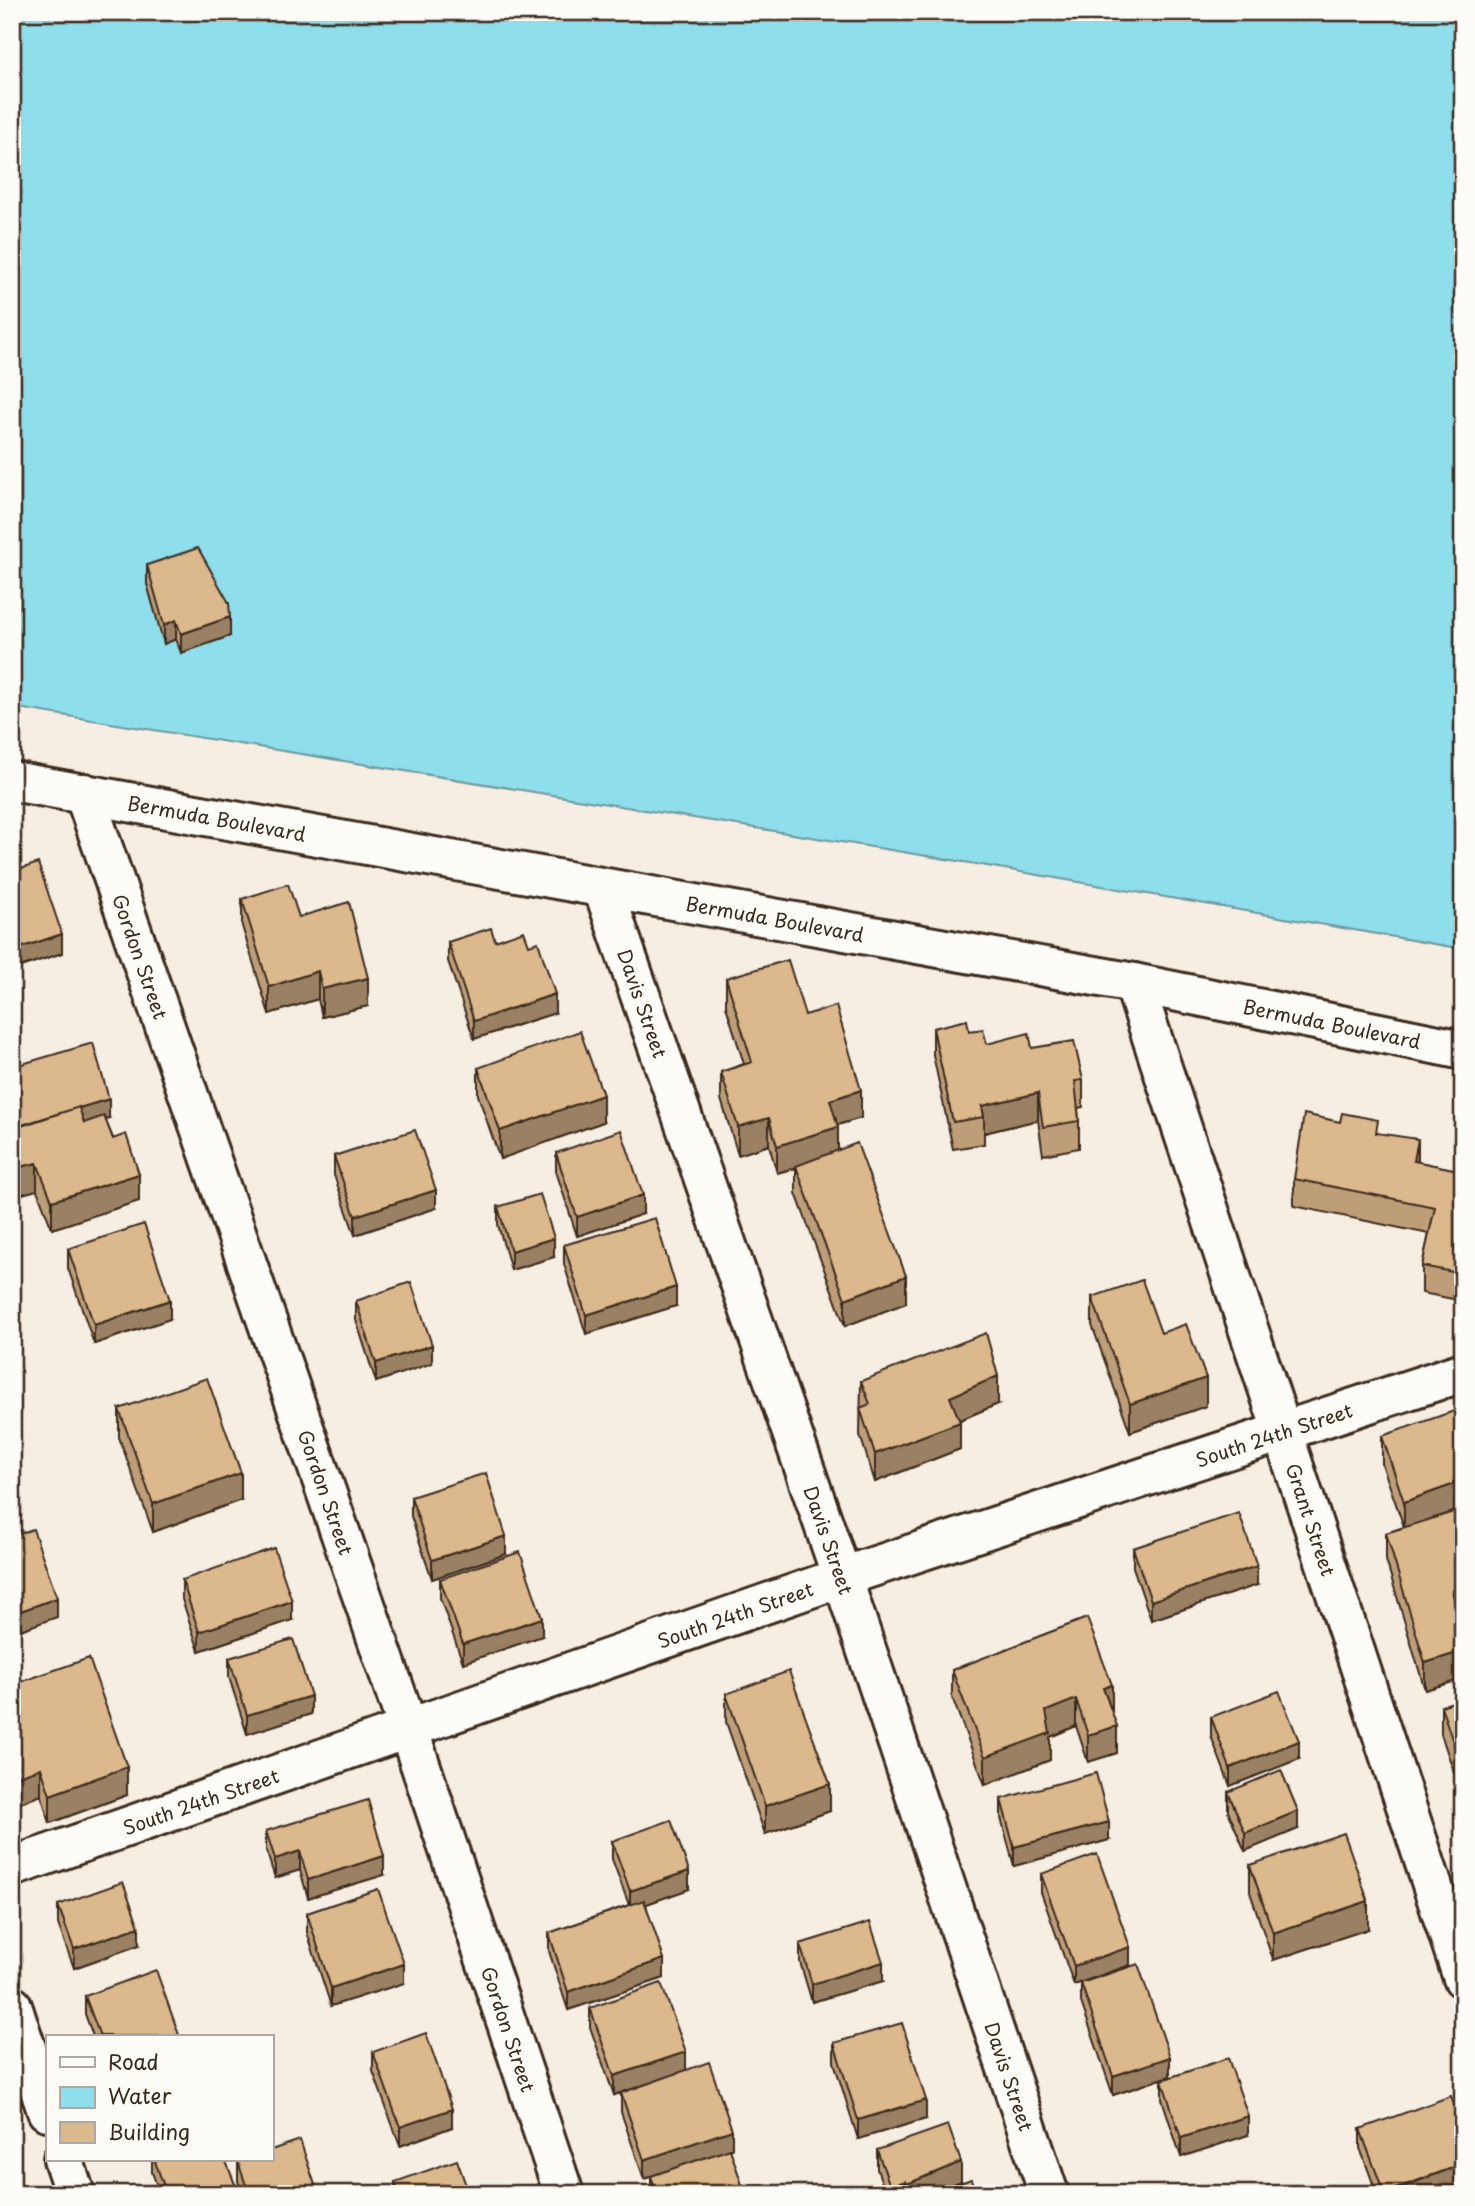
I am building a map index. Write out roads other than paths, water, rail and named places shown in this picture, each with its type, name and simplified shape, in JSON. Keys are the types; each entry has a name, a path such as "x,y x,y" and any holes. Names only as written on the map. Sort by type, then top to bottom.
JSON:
{"street":[{"name":"Bermuda Boulevard","path":"12,782 1134,983 1463,1050"},
{"name":"Gordon Street","path":"84,793 408,1728 564,2194"},
{"name":"Davis Street","path":"603,888 842,1577 1049,2194"},
{"name":"Grant Street","path":"1134,983 1463,1978"},
{"name":"South 24th Street","path":"12,1867 842,1577 1463,1372"},
{"path":"12,2006 46,2108"},
{"path":"63,2160 75,2194"}],"water":[{"path":"12,12 1463,12 1463,949 964,862 12,707"}]}
